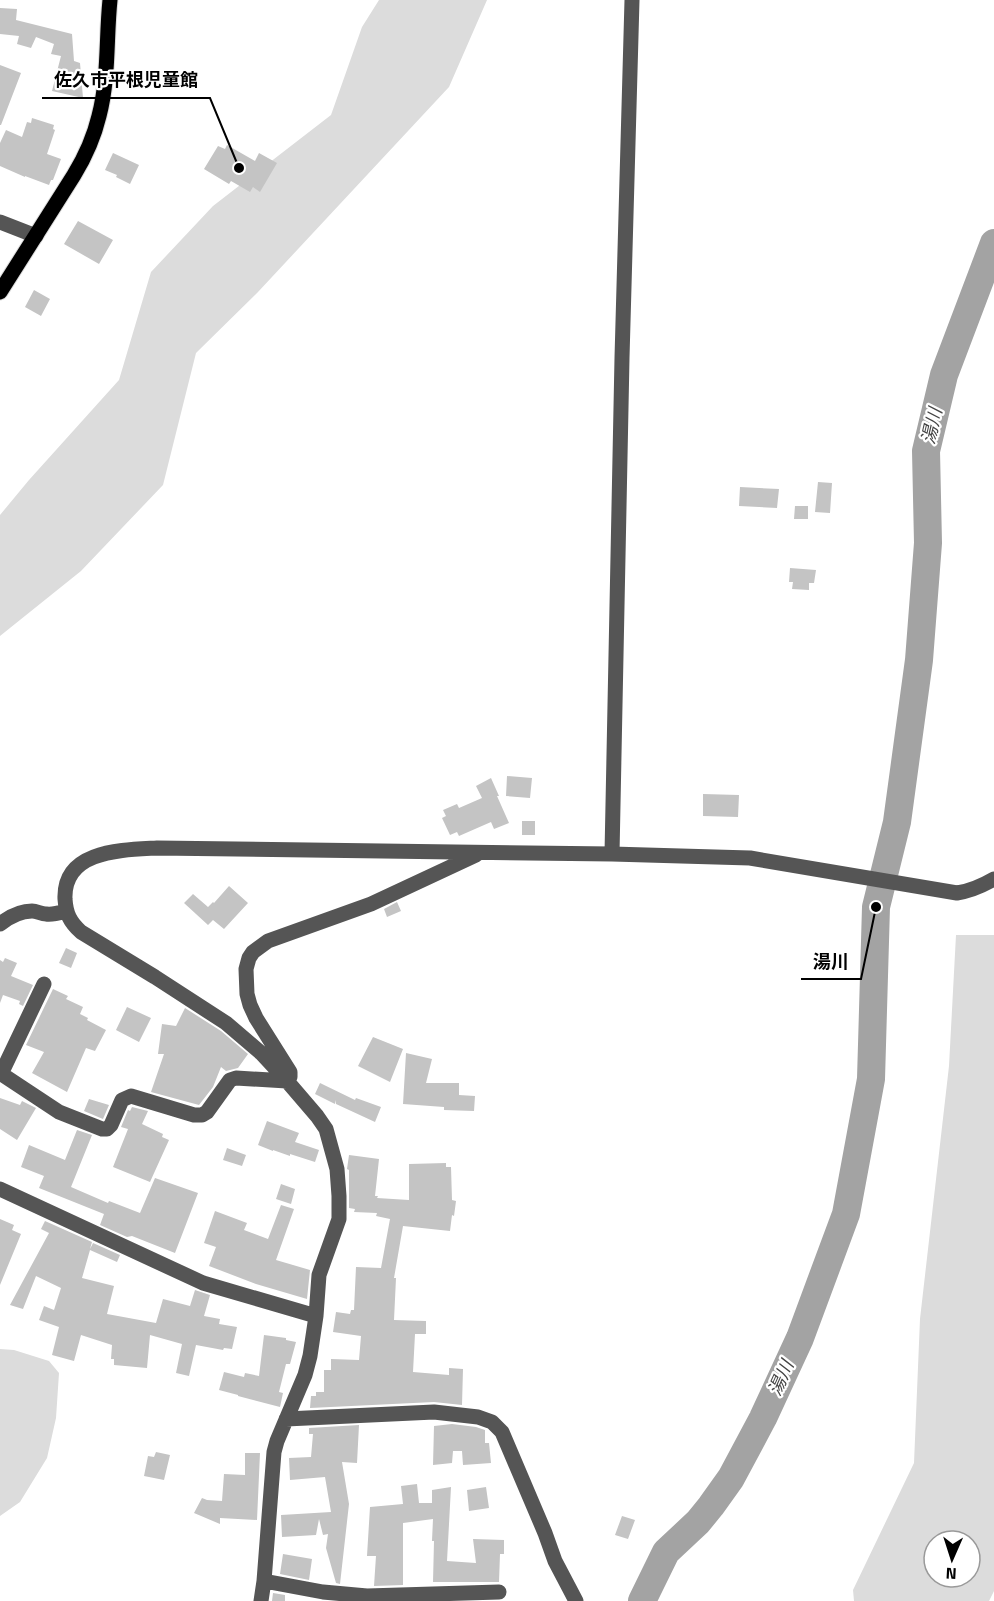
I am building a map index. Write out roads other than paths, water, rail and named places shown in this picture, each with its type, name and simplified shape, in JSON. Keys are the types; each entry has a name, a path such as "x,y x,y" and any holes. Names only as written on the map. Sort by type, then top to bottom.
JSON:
{"main road":[{"path":"0,292 74,176 96,129 103,94 110,0"}],"street":[{"path":"612,854 632,0"},
{"path":"0,222 36,236"},
{"path":"261,1601 274,1452 305,1375 310,1356 319,1275 339,1219 337,1169 326,1129 261,1053 226,1023 155,976 81,932 69,919 65,895 67,883 71,874 81,864 94,857 115,851 157,848 612,854 750,858 957,893 968,891 994,879"},
{"path":"287,1081 290,1072 256,1018 247,994 246,969 253,952 268,941 371,904 481,852"},
{"path":"0,924 20,913 33,911 56,914 66,911"},
{"path":"44,984 1,1074 59,1112 107,1129 122,1100 131,1096 194,1115 202,1115 207,1112 230,1080 236,1078 287,1081"},
{"path":"0,1190 203,1283 316,1316"},
{"path":"286,1419 434,1412 471,1416 492,1422 502,1432 555,1561 576,1601"},
{"path":"264,1581 367,1599 499,1592"}],"waterway":[{"name":"湯川","path":"642,1601 666,1552 698,1522 711,1506 731,1478 763,1418 800,1338 846,1214 871,1079 876,907 897,822 919,660 928,543 926,451 944,375 994,243"}],"place":[{"name":"佐久市平根児童館","path":"239,168"},
{"name":"湯川","path":"876,907"}]}
